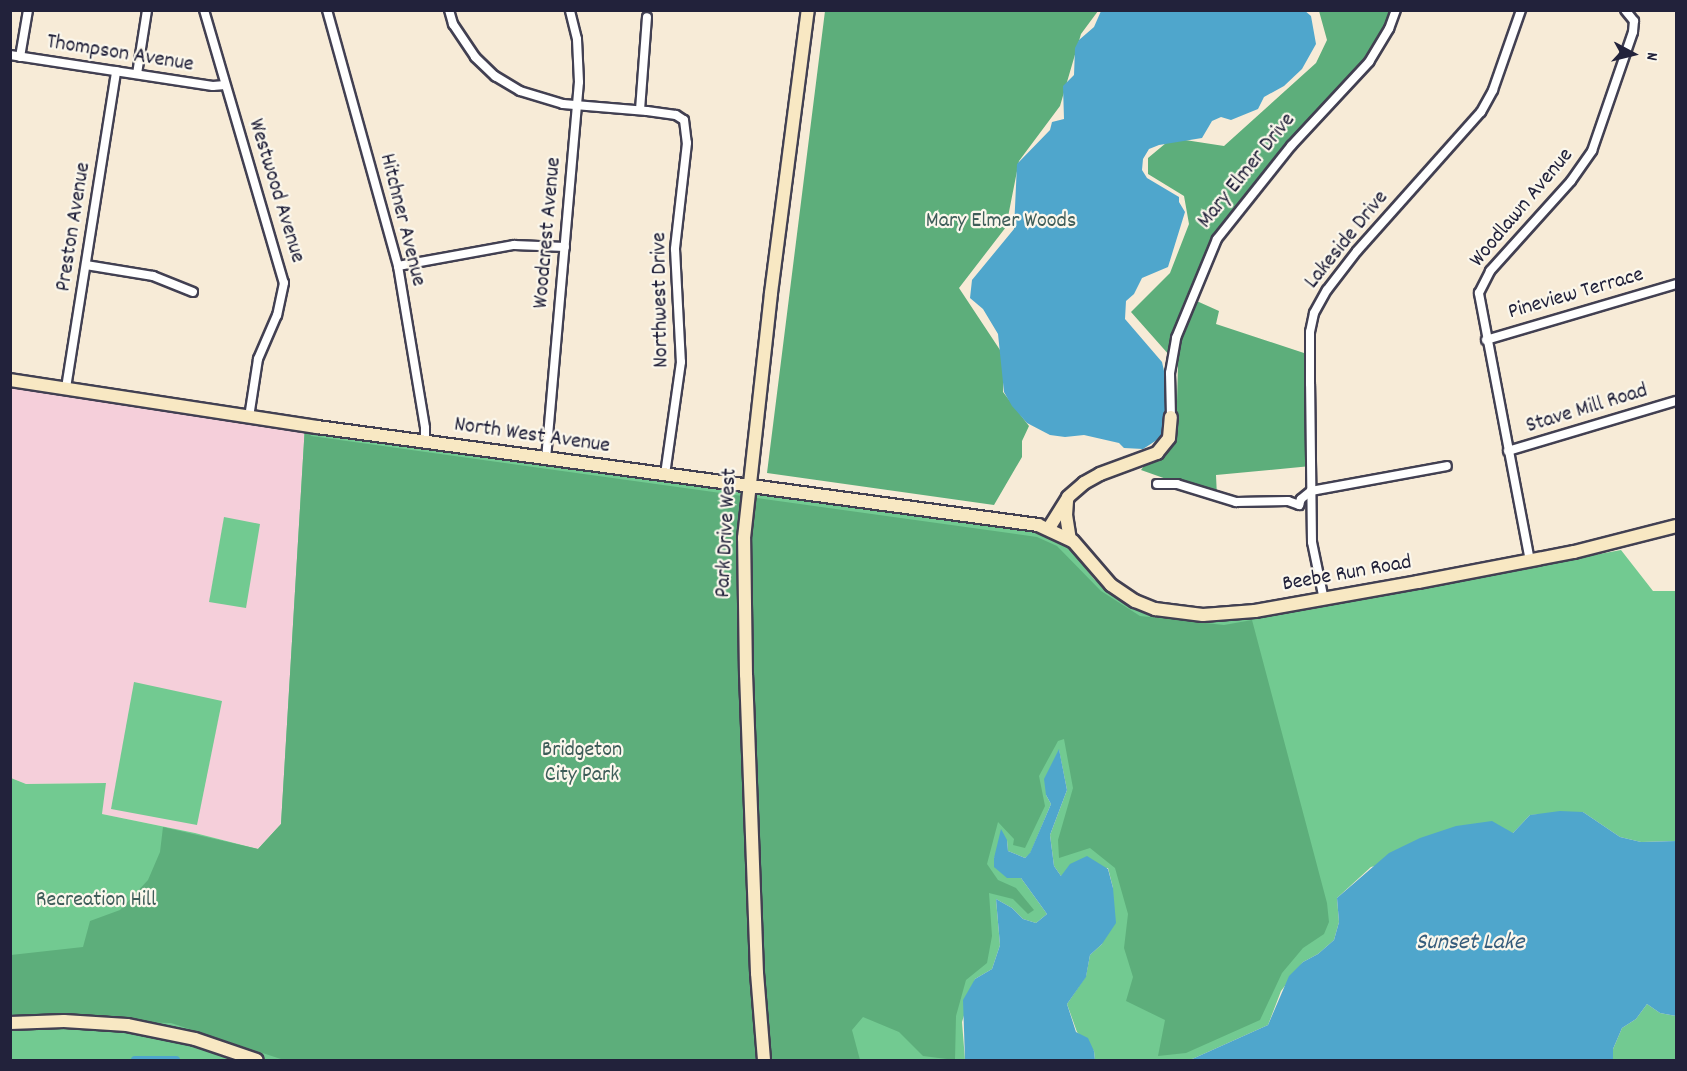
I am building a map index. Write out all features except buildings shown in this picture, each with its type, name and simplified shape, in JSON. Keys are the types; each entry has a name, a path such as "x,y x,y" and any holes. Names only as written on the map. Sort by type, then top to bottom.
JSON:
{"main road":[{"name":"Park Drive West","path":"764,1060 757,973 745,635 744,538 808,10"},
{"name":"North West Avenue","path":"10,380 546,459 1000,518 1049,528"},
{"name":"Mary Elmer Drive","path":"1049,528 1076,488 1100,474 1158,453 1169,438 1171,417"},
{"path":"1068,497 1066,515 1070,539"},
{"name":"Beebe Run Road","path":"1049,528 1070,539 1112,585 1135,601 1155,609 1214,616 1324,600 1530,561 1633,539 1677,526"},
{"path":"10,1023 64,1021 128,1025 195,1039 257,1060"}],"street":[{"path":"20,57 28,10"},
{"path":"136,74 147,10"},
{"name":"Westwood Avenue","path":"204,10 281,266 284,283 277,315 258,359 249,417"},
{"name":"Hitchner Avenue","path":"327,10 398,266 425,428 425,442"},
{"path":"449,10 453,24 466,46 507,85 536,98 577,105 640,110 647,17"},
{"name":"Woodcrest Avenue","path":"546,459 577,105 578,50 570,10"},
{"name":"Mary Elmer Drive","path":"1171,417 1170,373 1176,338 1217,239 1291,146 1369,62 1389,29 1396,10"},
{"name":"Lakeside Drive","path":"1324,600 1312,542 1310,332 1316,307 1357,251 1481,112 1493,90 1521,10"},
{"name":"Woodlawn Avenue","path":"1530,561 1478,298 1481,286 1490,271 1571,181 1592,151 1634,24 1625,10"},
{"name":"Thompson Avenue","path":"10,55 213,86 225,85"},
{"name":"Preston Avenue","path":"66,388 117,71"},
{"name":"Northwest Drive","path":"640,110 682,117 687,135 675,249 681,370 665,475"},
{"path":"398,266 496,248 565,247"},
{"path":"86,265 153,276 193,292"},
{"name":"Pineview Terrace","path":"1486,340 1677,284"},
{"name":"Stave Mill Road","path":"1508,451 1677,401"},
{"path":"1157,484 1177,484 1245,503 1288,501 1299,505 1301,499 1311,492 1447,466"}],"shaded area":[{"path":"10,380 305,425 282,824 258,849 195,833 102,814 105,783 26,784 11,778"}],"green space":[{"name":"Mary Elmer Woods","path":"825,11 1098,11 1081,34 1060,106 1019,161 1006,227 959,288 1004,356 1003,392 1029,426 1022,441 1022,457 994,505 767,473"},
{"path":"1319,11 1392,11 1372,56 1242,202 1190,298 1219,311 1216,324 1310,355 1311,466 1216,475 1217,497 1141,470 1146,463 1163,454 1176,438 1178,365 1131,312 1170,273 1189,224 1184,196 1148,174 1148,158 1172,138 1224,146 1316,63 1327,40"},
{"name":"Bridgeton City Park","path":"305,425 1037,531 1068,546 1094,579 1117,598 1148,612 1201,621 1253,618 1621,550 1653,591 1676,591 1676,841 1641,842 1620,837 1583,812 1530,815 1513,833 1371,867 1337,898 1339,922 1334,940 1318,954 1303,962 1281,991 1268,1025 1190,1060 1095,1060 1094,1051 1077,1032 1067,1004 1086,976 1090,955 1102,944 1113,888 1108,868 1061,876 1054,866 1050,835 1067,790 1059,750 1046,795 1051,804 1030,854 1025,858 1008,851 1007,840 994,858 1021,878 1047,914 1036,923 1023,919 1012,908 996,899 1000,945 992,969 975,979 962,1022 965,1060 11,1060 11,778 26,784 106,783 102,814 195,833 258,849 281,824"},
{"name":"Bridgeton City Park","path":"305,425 311,436 1037,537 1057,546 1101,591 1140,616 1224,625 1252,620 1327,903 1329,922 1324,934 1303,948 1282,973 1260,1020 1186,1053 1158,1056 1165,1020 1126,1001 1133,977 1124,948 1128,914 1115,868 1090,848 1059,858 1058,840 1073,788 1064,739 1058,741 1039,776 1045,806 1025,848 1013,845 1014,839 998,822 987,864 998,880 1016,888 1034,910 1028,914 1013,899 989,893 992,936 987,963 966,980 956,1016 955,1060 923,1056 899,1032 863,1017 852,1030 860,1060 284,1060 171,1023 127,1022 92,1016 11,1018 11,955 83,947 90,921 120,910 148,880 160,852 163,827 258,849 281,824"},
{"path":"224,517 260,524 246,608 209,602"},
{"path":"134,682 222,701 197,825 111,809"},
{"path":"1647,1004 1660,1013 1676,1016 1676,1060 1613,1060 1613,1049 1622,1028 1636,1019"}],"water":[{"path":"1304,10 1311,16 1316,44 1302,69 1284,86 1264,97 1258,109 1231,120 1221,117 1212,121 1202,138 1159,145 1149,149 1143,159 1142,170 1147,178 1179,197 1179,202 1185,212 1168,267 1142,278 1134,294 1126,301 1125,319 1162,362 1166,380 1165,427 1160,438 1143,449 1124,448 1119,443 1084,435 1065,437 1050,435 1027,423 1012,406 1004,392 998,334 983,309 970,298 972,280 1014,229 1017,164 1050,130 1052,122 1064,119 1063,86 1074,75 1075,48 1079,40 1094,27 1101,11"},
{"path":"1059,749 1067,790 1050,835 1054,866 1061,876 1070,864 1087,856 1108,869 1113,888 1116,923 1102,944 1090,955 1086,977 1067,1004 1076,1032 1088,1038 1095,1060 965,1060 963,1000 975,979 992,969 1000,945 996,899 1012,908 1023,919 1036,923 1047,914 1021,878 1007,878 994,867 994,858 1001,829 1007,840 1008,851 1025,858 1030,853 1051,804 1046,795 1044,779"},
{"name":"Sunset Lake","path":"1560,811 1583,812 1620,837 1641,842 1676,841 1676,1016 1660,1013 1647,1004 1636,1019 1622,1028 1613,1049 1613,1060 1190,1060 1268,1025 1289,976 1303,962 1318,954 1334,940 1339,922 1337,898 1389,853 1420,838 1456,826 1492,821 1513,833 1530,815"}],"waterway":[{"path":"135,1060 176,1060"}],"park label":[{"name":"Recreation Hill","path":"96,901"}]}
